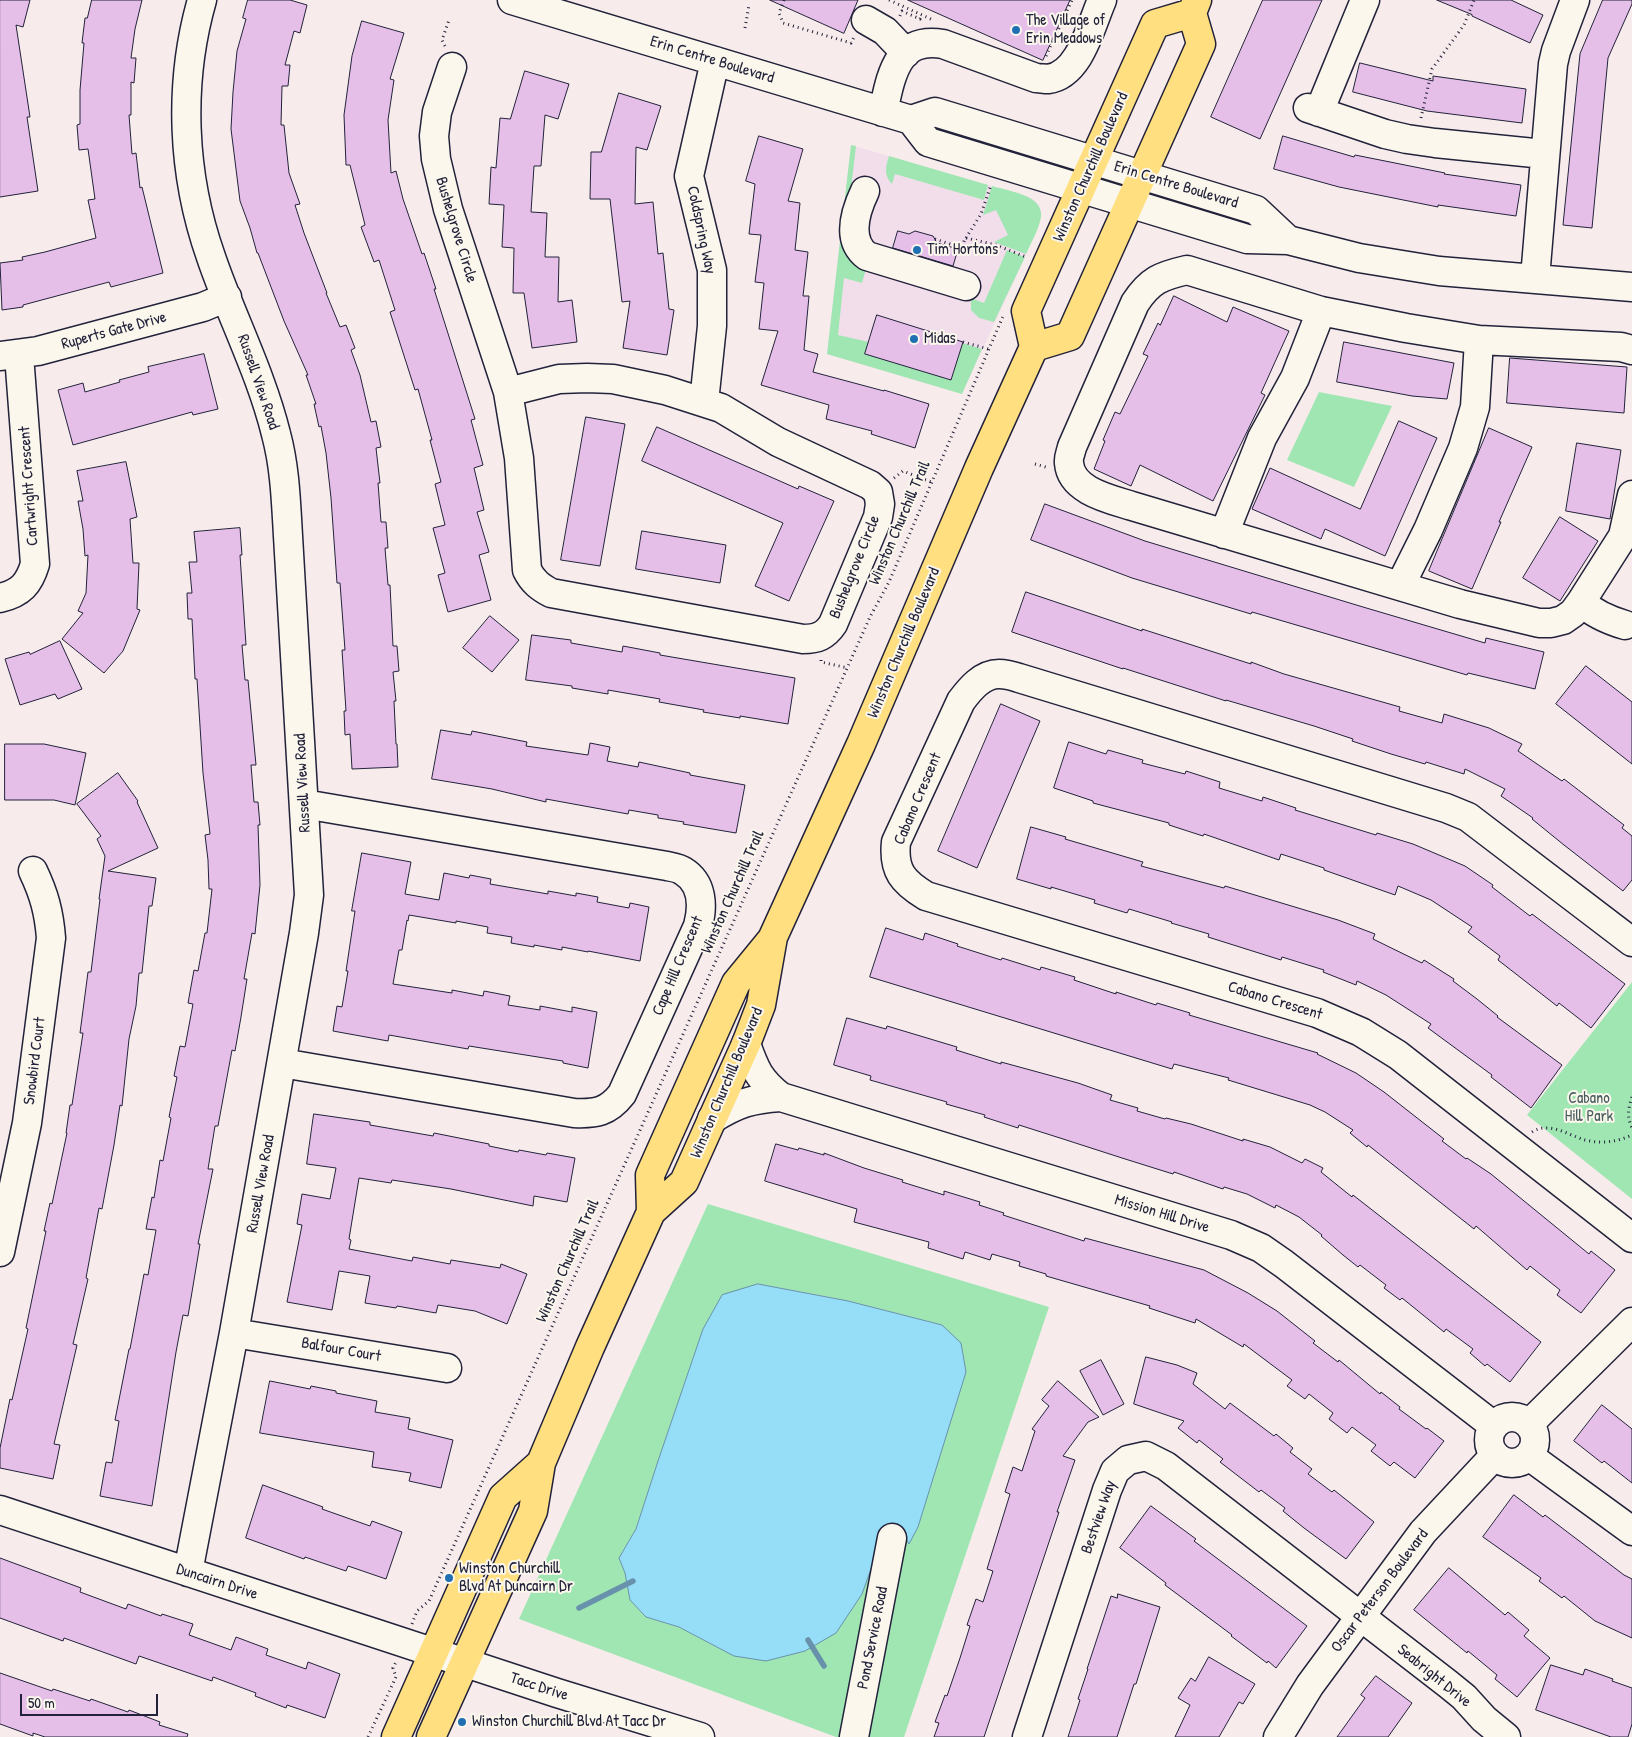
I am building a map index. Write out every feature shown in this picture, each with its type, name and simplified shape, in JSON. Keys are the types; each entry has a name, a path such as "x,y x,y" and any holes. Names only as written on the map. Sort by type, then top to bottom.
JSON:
{"main road":[{"name":"Winston Churchill Boulevard","path":"431,1737 533,1511 541,1463 590,1346 651,1212 684,1182 746,1044 761,1006 773,937 861,744 979,468 1034,347 1026,311 1155,24 1195,6 1201,44 1070,336 1034,347"},
{"name":"Winston Churchill Boulevard","path":"651,1212 650,1176 736,982 773,937"},
{"name":"Winston Churchill Boulevard","path":"396,1737 503,1498 541,1463"}],"street":[{"name":"Russell View Road","path":"188,1572 234,1333 282,1063 304,933 308,896 284,482 277,435 264,394 208,248 197,207 188,157 185,105 190,53 202,0"},
{"name":"Erin Centre Boulevard","path":"512,0 911,120 935,112 1143,175 1256,210 1288,240"},
{"path":"883,112 892,72 906,53 916,46 930,42 1036,78 1048,79 1064,72 1078,58 1102,0"},
{"path":"1365,0 1314,110 1386,134 1416,140 1544,154"},
{"path":"1535,278 1553,64 1573,1"},
{"path":"860,27 885,30 906,53"},
{"name":"Coldspring Way","path":"704,402 712,326 712,270 689,176 715,61"},
{"name":"Bushelgrove Circle","path":"452,66 437,112 434,136 436,159 448,209 508,392 520,458 527,570 532,580 551,593 803,638 820,637 828,631 833,624 878,516 880,504 878,492 862,480 778,442 721,408 656,388 613,379 587,378 559,379 508,392"},
{"name":"Erin Centre Boulevard","path":"911,120 928,142 1247,239 1288,240 1360,258 1439,271 1632,287"},
{"path":"865,191 858,206 854,233 859,250 867,256 966,286"},
{"path":"1632,350 1622,347 1479,340 1406,328 1322,311 1186,270 1154,280 1143,290 1072,447 1068,463 1081,486 1090,492 1460,604 1539,623 1563,620 1573,613 1582,602 1623,536 1632,495"},
{"name":"Ruperts Gate Drive","path":"9,356 38,351 203,307 227,297"},
{"path":"1224,534 1262,438 1295,378 1322,311"},
{"path":"1400,586 1428,530 1463,448 1475,406 1479,340"},
{"name":"Cartwright Crescent","path":"0,598 7,597 22,589 31,578 35,564 9,356"},
{"path":"1582,602 1590,610 1610,621 1630,626"},
{"name":"Cabano Crescent","path":"1632,942 1468,817 1437,805 1028,680 998,674 987,676 977,682 961,701 896,842 895,856 897,868 912,888 926,896 1318,1013 1361,1032 1398,1055 1632,1238"},
{"name":"Cape Hill Crescent","path":"282,1063 574,1113 592,1114 605,1110 615,1103 622,1094 698,926 702,911 701,896 695,882 683,871 668,866 304,804"},
{"name":"Snowbird Court","path":"0,1252 4,1215 27,1123 51,938 49,914 42,890 33,870"},
{"name":"Mission Hill Drive","path":"746,1044 760,1078 781,1097"},
{"name":"Mission Hill Drive","path":"712,1119 740,1103 760,1098 781,1097 1231,1235 1261,1248 1284,1264 1494,1426"},
{"path":"1529,1424 1632,1322"},
{"name":"Balfour Court","path":"234,1333 448,1368"},
{"path":"1507,1417 1523,1419 1529,1424 1534,1431 1535,1440 1533,1449 1528,1456 1515,1462 1501,1459 1495,1455 1491,1448 1490,1440 1494,1426 1507,1417"},
{"name":"Oscar Peterson Boulevard","path":"1278,1737 1310,1685 1423,1532 1495,1455"},
{"name":"Bestview Way","path":"1026,1737 1107,1490 1115,1471 1128,1460 1146,1456 1166,1466 1360,1617"},
{"path":"1528,1456 1632,1531"},
{"name":"Duncairn Drive","path":"0,1510 464,1663"},
{"name":"Pond Service Road","path":"854,1737 892,1538"},
{"name":"Seabright Drive","path":"1360,1617 1458,1693 1484,1719 1506,1737"},
{"name":"Tacc Drive","path":"464,1663 700,1737"}],"path":[{"path":"784,0 778,13 783,23 852,43 860,27"},
{"path":"889,0 939,23"},
{"path":"1046,58 1072,0"},
{"path":"1416,140 1432,69 1464,24 1474,0"},
{"path":"745,28 749,5"},
{"path":"935,239 962,248 981,214 992,183"},
{"path":"966,238 996,245 1029,258"},
{"name":"Winston Churchill Trail","path":"417,1611 429,1601 867,625 889,582 1006,310"},
{"path":"963,342 988,350"},
{"path":"878,492 903,471 931,482"},
{"path":"1632,1096 1628,1109 1629,1122 1632,1128"},
{"path":"1530,1133 1545,1127 1587,1140 1610,1142 1621,1141 1632,1135"},
{"path":"368,1737 396,1677 393,1668 395,1664"}],"shaded area":[{"path":"851,145 1032,198 1038,204 1041,218 962,394 827,354"}],"green space":[{"path":"851,145 856,146 846,231 866,269 862,283 844,278 838,335 869,342 865,354 951,380 962,343 982,349 962,394 827,354"},
{"path":"889,156 988,185 984,200 895,174 892,184 886,174"},
{"path":"992,186 1024,195 1037,204 1040,210 1039,226 1026,254 994,242 1008,235 996,210 983,215"},
{"path":"1007,250 1025,257 994,322 979,318 971,310 971,301 973,299 984,303"},
{"path":"1319,392 1392,406 1354,487 1287,460"},
{"name":"Cabano Hill Park","path":"1632,982 1632,1199 1527,1115"},
{"path":"708,1204 1049,1307 904,1737 836,1737 519,1619","holes":["758,1284 848,1301 942,1325 734,1656 679,1627 646,1617 630,1600 625,1573 619,1558 636,1529 703,1330"]}],"water":[{"path":"758,1284 848,1301 942,1325 961,1343 966,1372 918,1527 909,1544 902,1531 886,1527 862,1594 836,1633 805,1651 766,1661 734,1656 679,1627 646,1617 630,1600 625,1573 619,1558 636,1529 703,1329 722,1295"}],"building":[{"path":"0,0 30,0 23,27 16,25 30,117 27,117 38,191 0,197"},
{"path":"92,0 142,0 131,58 136,58 134,83 131,82 131,115 129,115 132,154 136,153 140,188 142,187 163,273 111,287 109,282 23,305 23,307 2,310 0,263 23,260 22,257 96,238 88,200 95,199 88,149 79,150 77,125 80,124 80,90 84,43 82,43 85,18 87,18"},
{"path":"248,0 290,0 307,5 300,33 294,31 285,65 290,65 288,86 282,86 281,125 284,125 289,173 300,204 295,205 340,327 346,325 355,348 351,350 360,375 371,422 376,421 381,447 376,448 380,483 378,483 381,522 386,522 388,548 385,548 388,585 390,585 393,646 397,646 399,671 393,672 398,767 352,769 350,734 345,735 344,711 346,711 342,650 345,650 340,583 337,583 331,498 321,426 319,427 314,404 316,404 306,375 308,375 257,253 240,201 231,129 237,51 246,19 243,18"},
{"path":"770,0 858,0 844,33"},
{"name":"The Village of Erin Meadows","path":"908,0 1070,0 1043,60"},
{"path":"1263,0 1322,0 1260,139 1211,117"},
{"path":"1437,0 1511,0 1543,15 1530,43"},
{"path":"1603,0 1632,0 1632,4 1608,58 1592,228 1563,225 1580,54"},
{"path":"362,21 404,33 390,79 394,80 388,120 391,173 396,171 403,199 436,289 434,289 475,419 471,420 483,465 474,468 484,510 477,512 489,552 479,555 491,600 448,612 438,575 445,573 433,528 445,525 435,484 441,482 430,440 432,440 418,389 415,390 390,312 395,310 379,260 374,262 361,227 365,225 350,165 346,165 344,115 352,56"},
{"path":"1360,63 1433,81 1433,76 1526,89 1522,123 1427,111 1353,92"},
{"path":"525,71 569,84 558,119 545,115 541,166 534,166 531,212 547,213 545,257 559,257 558,302 572,300 577,342 532,348 524,293 513,293 514,248 502,247 504,205 489,204 491,167 496,168 500,118 510,119"},
{"path":"619,93 661,106 647,150 636,147 635,204 653,202 658,254 663,253 669,309 674,310 667,355 623,348 630,301 622,302 610,199 590,199 591,152 601,152"},
{"path":"759,136 803,149 788,201 800,203 795,250 808,252 803,296 809,296 804,350 818,354 813,372 884,390 929,404 915,448 871,434 872,431 826,419 829,405 761,385 778,331 759,329 764,283 755,282 761,235 749,234 755,184 746,181"},
{"path":"1283,136 1354,157 1355,155 1444,174 1521,185 1516,216 1438,205 1438,207 1339,187 1274,169"},
{"path":"898,231 909,234 915,231 933,236 937,243 958,249 953,266 893,248"},
{"path":"1174,296 1227,322 1233,307 1289,331 1261,393 1265,395 1213,501 1140,465 1131,486 1094,469 1105,441 1103,440 1115,412 1120,414 1148,356 1143,354"},
{"path":"877,315 963,342 951,380 865,354"},
{"path":"1344,342 1454,363 1447,399 1412,396 1337,382"},
{"path":"204,354 218,409 193,415 192,412 73,445 58,390 83,383 85,392 149,372 148,367"},
{"path":"1510,358 1627,367 1624,413 1507,403"},
{"path":"586,417 625,424 600,566 561,560"},
{"path":"1399,421 1437,438 1385,556 1325,529 1321,539 1252,509 1270,468 1360,509"},
{"path":"657,427 798,489 799,486 834,501 789,601 755,586 783,523 642,461"},
{"path":"1489,428 1532,447 1472,589 1429,571"},
{"path":"1577,443 1621,450 1610,519 1566,511"},
{"path":"126,462 137,517 130,519 133,563 139,563 137,609 140,610 123,651 104,673 62,639 83,613 78,611 86,593 88,555 85,556 78,501 83,501 77,471"},
{"path":"1045,504 1145,541 1363,607 1485,643 1486,638 1544,652 1535,689 1468,673 1467,675 1252,612 1251,614 1132,578 1031,540"},
{"path":"1560,517 1598,541 1560,601 1523,578"},
{"path":"240,528 246,645 242,645 245,680 248,680 256,765 251,765 254,802 258,802 260,825 258,825 260,885 255,934 252,933 244,979 247,979 241,1017 235,1051 232,1050 218,1126 215,1126 208,1169 213,1169 198,1244 200,1244 188,1316 183,1315 176,1352 152,1506 100,1496 106,1462 112,1463 119,1421 115,1420 144,1274 148,1275 156,1230 146,1229 152,1197 154,1198 160,1160 163,1161 177,1077 174,1076 180,1046 185,1047 193,1004 188,1003 194,970 198,971 205,933 207,933 212,889 209,889 205,835 210,834 203,773 197,679 195,679 192,619 188,619 187,593 192,593 189,562 197,562 194,532"},
{"path":"642,531 726,545 720,583 636,569"},
{"path":"1026,592 1142,631 1142,629 1284,674 1400,707 1399,711 1442,723 1444,714 1489,728 1522,744 1518,751 1562,781 1564,779 1624,825 1622,828 1632,836 1632,880 1623,891 1533,818 1501,796 1505,789 1465,769 1464,774 1426,762 1425,764 1391,754 1314,726 1123,669 1012,632"},
{"path":"490,616 519,640 492,672 463,648"},
{"path":"532,635 571,640 571,643 622,652 623,646 660,653 660,655 795,678 788,724 703,712 704,710 659,702 660,699 608,690 608,694 572,688 572,686 526,680"},
{"path":"60,641 82,689 58,699 55,694 20,705 5,659 29,652 30,654"},
{"path":"1586,666 1632,702 1632,764 1556,704"},
{"path":"1001,704 1040,721 977,868 938,851"},
{"path":"441,730 471,735 472,731 527,742 526,746 588,755 590,743 610,747 607,761 638,767 639,762 690,773 690,775 745,785 736,833 683,824 684,822 658,818 658,815 629,810 628,814 546,799 546,802 492,789 432,779"},
{"path":"1069,742 1106,754 1108,750 1143,760 1142,763 1185,774 1186,771 1220,782 1219,788 1262,801 1263,797 1296,808 1295,810 1376,835 1377,833 1413,844 1465,866 1493,885 1492,887 1530,916 1532,914 1625,984 1591,1028 1559,1003 1557,1006 1498,960 1500,956 1468,932 1472,927 1431,900 1398,886 1395,895 1281,854 1279,860 1204,834 1203,836 1169,825 1169,823 1093,803 1093,801 1054,788"},
{"path":"5,744 44,744 86,753 75,805 54,800 5,800"},
{"path":"118,773 138,801 158,848 108,871 156,878 152,906 149,906 142,973 139,973 136,1006 129,1039 122,1106 120,1105 102,1209 99,1208 86,1278 88,1279 73,1344 77,1345 54,1444 60,1445 53,1479 0,1468 0,1448 28,1329 26,1328 46,1231 44,1231 50,1203 52,1204 67,1133 83,1033 80,1033 88,972 91,972 100,899 105,856 97,839 101,836 77,804"},
{"path":"1031,827 1143,862 1141,866 1224,888 1225,886 1338,920 1375,934 1373,939 1422,963 1424,960 1454,979 1453,981 1497,1017 1562,1065 1531,1108 1491,1077 1492,1075 1428,1028 1431,1024 1386,995 1357,981 1356,985 1323,972 1324,970 1282,957 1281,960 1208,937 1209,934 1172,922 1129,909 1127,913 1094,903 1095,900 1017,879"},
{"path":"362,853 411,862 405,894 439,900 444,873 469,878 470,875 491,879 490,884 548,894 548,891 576,896 576,893 598,897 597,902 629,908 630,903 649,907 640,961 562,947 562,950 511,943 512,937 487,933 488,927 456,921 456,923 409,915 407,920 402,950 399,950 393,984 452,993 452,990 483,996 484,991 510,996 508,1005 540,1010 540,1006 572,1012 572,1007 597,1012 588,1068 563,1063 563,1061 469,1046 468,1049 389,1035 388,1041 333,1031 337,1006 342,1007 348,971 346,971 355,911 352,911"},
{"path":"886,928 923,940 925,933 958,944 957,946 1001,960 1002,958 1040,970 1041,967 1075,977 1074,980 1116,994 1116,992 1156,1005 1157,1003 1190,1013 1189,1015 1318,1053 1356,1073 1384,1092 1444,1139 1442,1141 1466,1159 1491,1174 1589,1254 1591,1251 1615,1270 1581,1313 1557,1295 1560,1290 1530,1266 1527,1270 1476,1226 1474,1229 1368,1145 1367,1147 1350,1133 1353,1130 1325,1112 1310,1105 1228,1080 1229,1078 1174,1064 1172,1069 870,977"},
{"path":"847,1018 886,1029 887,1026 957,1047 956,1050 1001,1064 1001,1062 1078,1083 1112,1095 1110,1100 1138,1108 1137,1111 1191,1124 1243,1141 1243,1139 1270,1147 1302,1163 1305,1159 1323,1168 1321,1172 1352,1197 1353,1195 1541,1342 1510,1382 1487,1364 1485,1366 1470,1353 1473,1349 1446,1329 1444,1332 1402,1298 1400,1300 1384,1288 1386,1285 1360,1265 1358,1267 1299,1217 1276,1205 1275,1208 1247,1194 1224,1187 1223,1189 1174,1172 1173,1174 1019,1125 1018,1128 984,1117 985,1115 946,1104 947,1102 870,1080 871,1076 834,1065"},
{"path":"314,1114 370,1122 370,1125 433,1136 434,1133 518,1152 519,1150 575,1158 567,1202 534,1196 533,1206 451,1189 392,1180 391,1183 359,1178 349,1249 412,1261 413,1257 450,1264 451,1260 500,1268 501,1264 527,1274 507,1324 475,1311 438,1305 436,1313 365,1303 370,1276 339,1271 332,1310 287,1302 302,1225 297,1224 302,1194 330,1199 336,1168 307,1164"},
{"path":"776,1144 824,1155 824,1153 903,1180 902,1182 944,1195 944,1191 980,1202 979,1205 1004,1213 1003,1215 1084,1241 1085,1238 1204,1270 1277,1311 1315,1341 1313,1343 1338,1362 1339,1360 1380,1394 1381,1392 1400,1407 1399,1409 1444,1441 1415,1478 1394,1462 1390,1466 1371,1451 1376,1445 1352,1427 1347,1433 1329,1419 1333,1413 1309,1394 1305,1399 1287,1386 1292,1380 1244,1344 1243,1347 1196,1319 1195,1323 1149,1308 1150,1306 1046,1276 1046,1274 1019,1266 1020,1262 992,1254 990,1260 965,1252 963,1259 928,1248 929,1242 854,1222 857,1209 765,1181"},
{"path":"1146,1357 1177,1365 1197,1373 1193,1384 1225,1409 1230,1403 1274,1436 1276,1434 1293,1448 1290,1452 1312,1469 1308,1474 1332,1492 1334,1490 1374,1522 1346,1559 1283,1511 1285,1508 1261,1490 1259,1492 1220,1462 1223,1459 1199,1440 1197,1443 1178,1428 1184,1421 1134,1404"},
{"path":"1101,1360 1124,1404 1103,1415 1080,1371"},
{"path":"270,1381 310,1389 311,1386 377,1401 375,1412 410,1418 408,1429 453,1440 441,1488 409,1481 411,1473 372,1467 374,1452 260,1433"},
{"path":"1058,1381 1099,1417 1088,1422 1063,1456 1075,1460 984,1737 934,1737 939,1723 935,1722 945,1695 947,1696 960,1658 970,1626 967,1625 976,1599 983,1602 993,1571 987,1569 1010,1494 1005,1492 1013,1467 1022,1471 1035,1431 1032,1429 1049,1406 1042,1400"},
{"path":"1602,1405 1632,1429 1632,1483 1574,1441"},
{"path":"263,1485 370,1526 372,1521 402,1532 386,1579 348,1566 346,1571 305,1557 304,1559 246,1538"},
{"path":"1514,1495 1543,1517 1545,1515 1624,1575 1632,1579 1632,1638 1595,1621 1564,1596 1562,1598 1539,1581 1541,1578 1483,1537"},
{"path":"1151,1506 1196,1539 1194,1541 1307,1626 1276,1668 1231,1636 1120,1548"},
{"path":"0,1558 81,1588 80,1592 126,1609 128,1604 161,1616 162,1614 193,1624 189,1635 231,1650 236,1637 268,1649 266,1655 306,1669 308,1662 340,1674 325,1718 287,1705 286,1708 255,1696 256,1693 213,1677 212,1681 139,1656 136,1664 64,1638 63,1641 0,1618"},
{"path":"1449,1568 1505,1615 1508,1612 1529,1630 1524,1636 1550,1658 1517,1697 1495,1679 1497,1675 1414,1610"},
{"path":"1118,1594 1160,1607 1136,1684 1134,1684 1117,1737 1068,1737 1080,1700 1078,1699 1087,1669 1111,1596 1117,1598"},
{"path":"1209,1657 1255,1684 1243,1704 1239,1702 1219,1737 1175,1737 1190,1705 1178,1698 1191,1678 1195,1681"},
{"path":"1551,1665 1583,1675 1585,1669 1632,1688 1632,1724 1628,1737 1611,1737 1536,1710"},
{"path":"0,1673 52,1691 53,1689 90,1701 91,1699 128,1712 129,1710 160,1722 159,1725 188,1734 187,1737 45,1737 33,1733 33,1736 0,1724"},
{"path":"1376,1676 1412,1703 1388,1737 1337,1737 1365,1698 1361,1695"}],"waterway":[{"path":"579,1608 633,1581"},
{"path":"808,1640 824,1666"}],"place":[{"name":"The Village of Erin Meadows","path":"1016,30"},
{"name":"Tim Hortons","path":"917,250"},
{"name":"Midas","path":"914,339"},
{"name":"Winston Churchill Blvd At Duncairn Dr","path":"449,1578"},
{"name":"Winston Churchill Blvd At Tacc Dr","path":"462,1722"}]}
